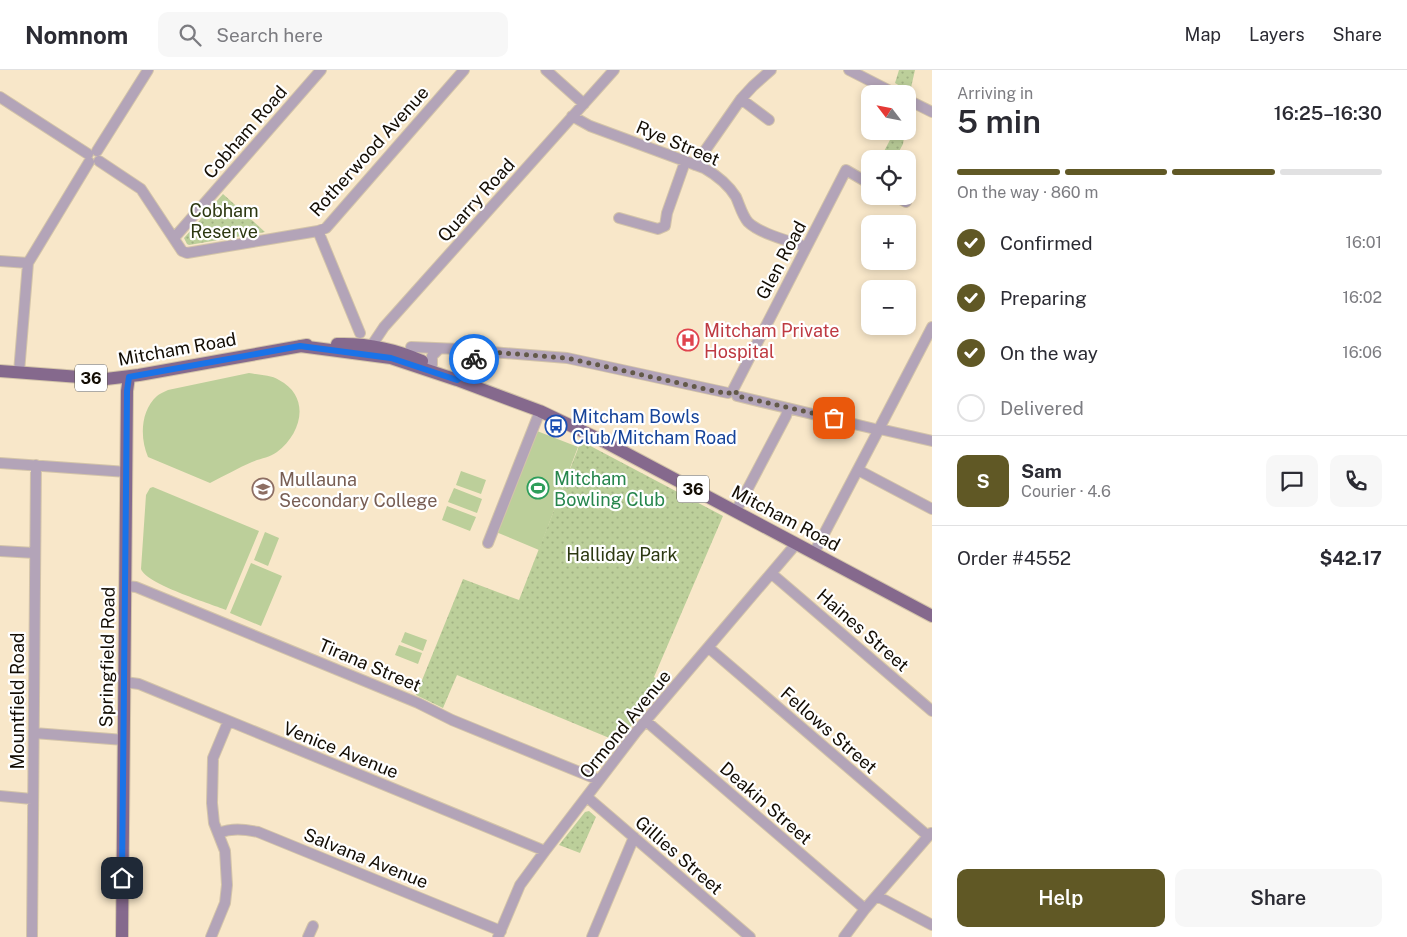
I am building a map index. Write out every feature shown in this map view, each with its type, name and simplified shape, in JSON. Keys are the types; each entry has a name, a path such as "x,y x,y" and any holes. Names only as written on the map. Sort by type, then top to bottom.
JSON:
{"main road":[{"name":"Mitcham Road","path":"0,371 106,379 129,377 300,346 402,352 432,365 457,380"},
{"name":"Mitcham Road","path":"371,350 540,411 603,441 932,616"},
{"name":"Springfield Road","path":"122,937 127,391 129,377"}],"street":[{"path":"19,372 28,263 148,70"},
{"name":"Cobham Road","path":"174,238 321,70"},
{"name":"Rotherwood Avenue","path":"318,231 326,228 464,70"},
{"path":"546,70 584,104"},
{"name":"Quarry Road","path":"371,350 384,327 614,70"},
{"path":"620,218 658,229 665,226 667,213 690,163 741,99 772,70"},
{"path":"850,70 879,85"},
{"path":"0,97 141,189 182,251 187,253 318,231 360,333"},
{"path":"741,99 769,120"},
{"path":"916,104 932,112"},
{"name":"Rye Street","path":"572,116 590,126 690,163 716,175 727,185 736,198 741,212 754,226 806,247"},
{"name":"Glen Road","path":"733,393 846,170 861,179"},
{"path":"0,261 28,263"},
{"path":"814,553 932,327"},
{"path":"411,347 459,349"},
{"path":"432,365 432,356 439,349"},
{"path":"457,380 461,364 475,350 567,358 733,393 788,408 932,441"},
{"path":"736,511 788,408"},
{"path":"488,543 540,411"},
{"path":"0,463 126,472"},
{"name":"Mountfield Road","path":"32,937 36,465"},
{"path":"858,470 932,510"},
{"name":"Ormond Avenue","path":"499,934 520,885 599,780 646,721 796,544"},
{"path":"0,551 34,553"},
{"name":"Haines Street","path":"772,574 932,711"},
{"name":"Tirana Street","path":"126,586 136,587 256,636 418,703 452,720 599,780"},
{"name":"Fellows Street","path":"709,648 930,834"},
{"name":"Venice Avenue","path":"125,682 139,684 545,851"},
{"name":"Deakin Street","path":"646,721 865,909"},
{"path":"211,937 225,903 227,885 225,851 214,824 212,803 213,758 228,722"},
{"path":"34,733 124,740"},
{"path":"0,796 32,799"},
{"name":"Gillies Street","path":"587,797 746,936"},
{"name":"Salvana Avenue","path":"218,833 241,829 258,832 499,934"},
{"path":"844,937 865,909 930,834"},
{"path":"592,937 634,837"},
{"path":"877,896 932,925"},
{"path":"308,937 313,926"}],"green space":[{"path":"899,70 915,70 912,85 898,85 895,83"},
{"path":"890,140 904,140 900,150 885,150"},
{"name":"Cobham Reserve","path":"223,194 265,232 187,244 184,238"},
{"path":"249,373 276,378 289,387 296,396 299,405 297,425 286,444 277,452 247,464 210,483 148,457 145,450 143,425 147,409 158,395 168,390"},
{"name":"Mitcham Bowling Club","path":"537,431 578,447 539,550 496,532"},
{"name":"Halliday Park","path":"581,441 723,516 654,677 663,684 619,742 457,675 443,708 416,695 463,579 519,600"},
{"path":"461,471 486,480 481,494 456,485"},
{"path":"153,487 259,531 226,610 166,587 145,575 141,569 146,495 150,488"},
{"path":"454,488 482,499 477,513 448,502"},
{"path":"447,506 476,517 470,531 442,520"},
{"path":"265,532 279,538 268,566 254,560"},
{"path":"251,563 282,576 261,626 230,613"},
{"path":"405,632 427,640 423,651 401,642"},
{"path":"399,645 422,653 418,664 395,655"},
{"path":"589,811 596,817 580,853 559,845 585,812"}],"way so far":[{"path":"474,359 491,352 567,358 728,394 730,390 735,390 737,396 834,418"}],"place":[{"name":"Mitcham Private Hospital","path":"688,340"},
{"name":"Mitcham Bowls Club/Mitcham Road","path":"556,426"},
{"name":"Mitcham Bowling Club","path":"538,488"},
{"name":"Mullauna Secondary College","path":"263,489"}],"route":[{"path":"122,878 127,391 129,377 300,346 391,358 457,380 465,374 474,359"}]}
